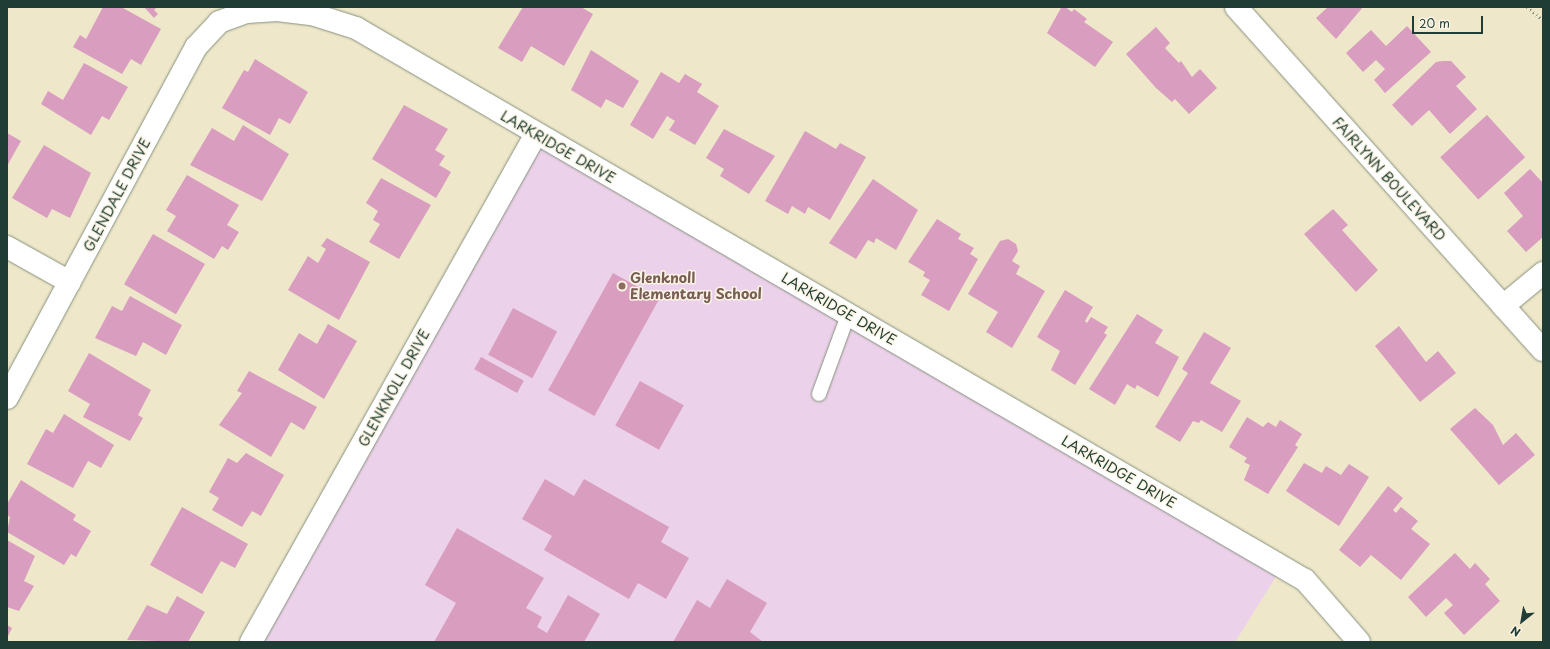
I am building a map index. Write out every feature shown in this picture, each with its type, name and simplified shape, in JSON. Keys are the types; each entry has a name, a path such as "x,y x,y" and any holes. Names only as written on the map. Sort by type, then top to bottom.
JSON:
{"street":[{"name":"FAIRLYNN BOULEVARD","path":"1236,7 1543,350"},
{"name":"LARKRIDGE DRIVE","path":"248,12 277,10 315,14 356,28 1305,580 1359,642"},
{"name":"GLENDALE DRIVE","path":"7,398 196,47 220,22 248,12"},
{"name":"GLENKNOLL DRIVE","path":"251,642 536,134"},
{"path":"7,247 70,282"},
{"path":"1503,306 1543,273"}],"lane":[{"path":"820,394 848,315"}],"path":[{"path":"1527,7 1543,20"}],"shaded area":[{"name":"Glenknoll Elementary School","path":"536,134 1277,575 1235,642 251,642"}],"building":[{"path":"103,7 121,7 161,29 141,65 131,59 122,74 73,47 80,35 86,39"},
{"path":"144,7 157,7 154,10 158,14 154,18"},
{"path":"523,7 581,7 593,14 564,66 531,46 522,62 498,48"},
{"path":"1065,7 1072,12 1074,9 1087,19 1084,22 1113,42 1095,67 1047,33 1061,8"},
{"path":"1328,7 1363,7 1336,39 1316,18"},
{"path":"1407,26 1431,52 1385,93 1374,80 1385,69 1376,60 1363,72 1346,53 1371,30 1386,46"},
{"path":"1156,27 1170,43 1165,48 1179,63 1181,61 1192,77 1200,69 1217,88 1189,114 1175,99 1172,102 1156,88 1126,54"},
{"path":"591,50 639,81 623,108 606,99 601,108 571,90"},
{"path":"255,59 308,92 290,124 279,118 270,135 222,108 244,70 248,72"},
{"path":"1451,61 1466,77 1456,86 1477,109 1450,134 1429,110 1412,126 1392,105 1436,62"},
{"path":"84,63 128,87 109,120 102,116 91,135 41,104 48,91 63,100"},
{"path":"661,72 679,83 685,74 702,84 697,92 719,106 695,145 669,130 675,121 667,116 653,139 630,125"},
{"path":"404,105 448,129 435,150 445,156 439,165 451,172 436,198 372,159"},
{"path":"1487,115 1525,157 1478,200 1440,157"},
{"path":"243,125 289,154 262,201 190,165 212,128 234,141"},
{"path":"724,129 775,156 749,194 720,176 724,169 706,158"},
{"path":"805,131 836,149 840,143 866,157 830,220 808,207 805,214 792,206 788,214 765,201"},
{"path":"7,133 21,141 7,166"},
{"path":"44,145 91,173 70,218 52,209 47,218 12,198"},
{"path":"1530,169 1543,183 1543,237 1526,252 1507,231 1523,216 1504,193"},
{"path":"187,175 239,205 227,225 239,232 228,250 222,246 214,259 167,231 176,216 166,210"},
{"path":"381,178 431,205 399,259 369,242 380,224 373,220 378,211 366,203"},
{"path":"873,179 918,210 896,250 876,238 874,243 868,240 856,259 829,243"},
{"path":"1333,209 1348,225 1342,230 1378,270 1356,292 1304,234"},
{"path":"937,219 961,234 958,239 974,248 970,254 978,259 949,311 921,295 930,280 923,276 925,272 908,262"},
{"path":"153,234 205,264 176,314 124,284"},
{"path":"327,238 370,262 339,320 288,290 308,256 318,263 326,249 321,246"},
{"path":"1008,239 1016,244 1018,251 1012,261 1020,266 1016,274 1045,291 1012,348 986,332 998,312 968,294 1000,241"},
{"path":"613,273 659,299 594,416 548,390"},
{"path":"1065,290 1093,307 1085,321 1087,323 1091,317 1108,327 1104,333 1107,335 1075,385 1051,370 1060,351 1037,337"},
{"path":"130,296 182,325 166,355 143,342 136,356 95,338 112,306 122,311"},
{"path":"513,308 557,331 532,378 488,355"},
{"path":"1137,314 1163,330 1155,343 1179,357 1158,397 1137,385 1135,389 1127,384 1115,405 1089,389"},
{"path":"328,324 357,341 324,399 278,370 299,333 317,344"},
{"path":"1399,326 1426,362 1438,351 1456,373 1420,402 1375,346"},
{"path":"1204,332 1231,348 1210,383 1241,401 1222,432 1201,420 1199,423 1193,421 1180,442 1155,427 1188,373 1182,369"},
{"path":"89,353 151,390 138,415 143,418 130,441 83,417 90,404 68,391"},
{"path":"481,357 524,381 517,393 474,369"},
{"path":"249,371 317,407 304,430 291,422 271,457 219,425 242,393 237,391"},
{"path":"640,381 684,405 659,450 615,426"},
{"path":"1475,408 1493,425 1503,445 1516,433 1535,455 1499,485 1450,429"},
{"path":"64,414 114,445 101,468 88,461 73,488 27,464 46,429 53,433"},
{"path":"1247,417 1263,427 1268,422 1276,427 1280,420 1302,434 1295,445 1298,447 1268,494 1244,480 1250,465 1244,462 1247,458 1229,447"},
{"path":"246,453 284,475 261,516 252,511 242,527 212,510 219,498 209,492 228,458 237,463"},
{"path":"1304,463 1322,473 1326,466 1341,475 1349,464 1369,477 1339,526 1286,491"},
{"path":"545,479 574,496 584,479 669,527 661,542 689,558 666,599 638,583 629,599 544,550 552,536 522,519"},
{"path":"21,480 76,515 73,520 91,531 76,557 71,554 64,565 7,532 10,517 7,515 7,504"},
{"path":"1388,486 1403,498 1393,510 1396,513 1401,507 1418,521 1411,529 1430,544 1401,580 1371,555 1360,567 1339,550"},
{"path":"182,507 248,544 235,568 221,561 202,594 150,565"},
{"path":"457,528 544,578 526,608 542,617 537,627 547,633 568,595 600,614 584,642 434,642 456,603 425,585"},
{"path":"7,540 35,556 24,581 34,586 19,611 7,607"},
{"path":"1455,553 1470,569 1475,563 1490,579 1485,584 1500,601 1464,635 1444,613 1453,605 1446,598 1426,617 1408,597"},
{"path":"727,579 767,603 750,632 763,642 673,642 697,600 710,608"},
{"path":"177,596 205,612 188,642 127,640 147,605 167,614"},
{"path":"7,625 12,628 7,638"}],"place":[{"name":"Glenknoll Elementary School","path":"622,286"}]}
